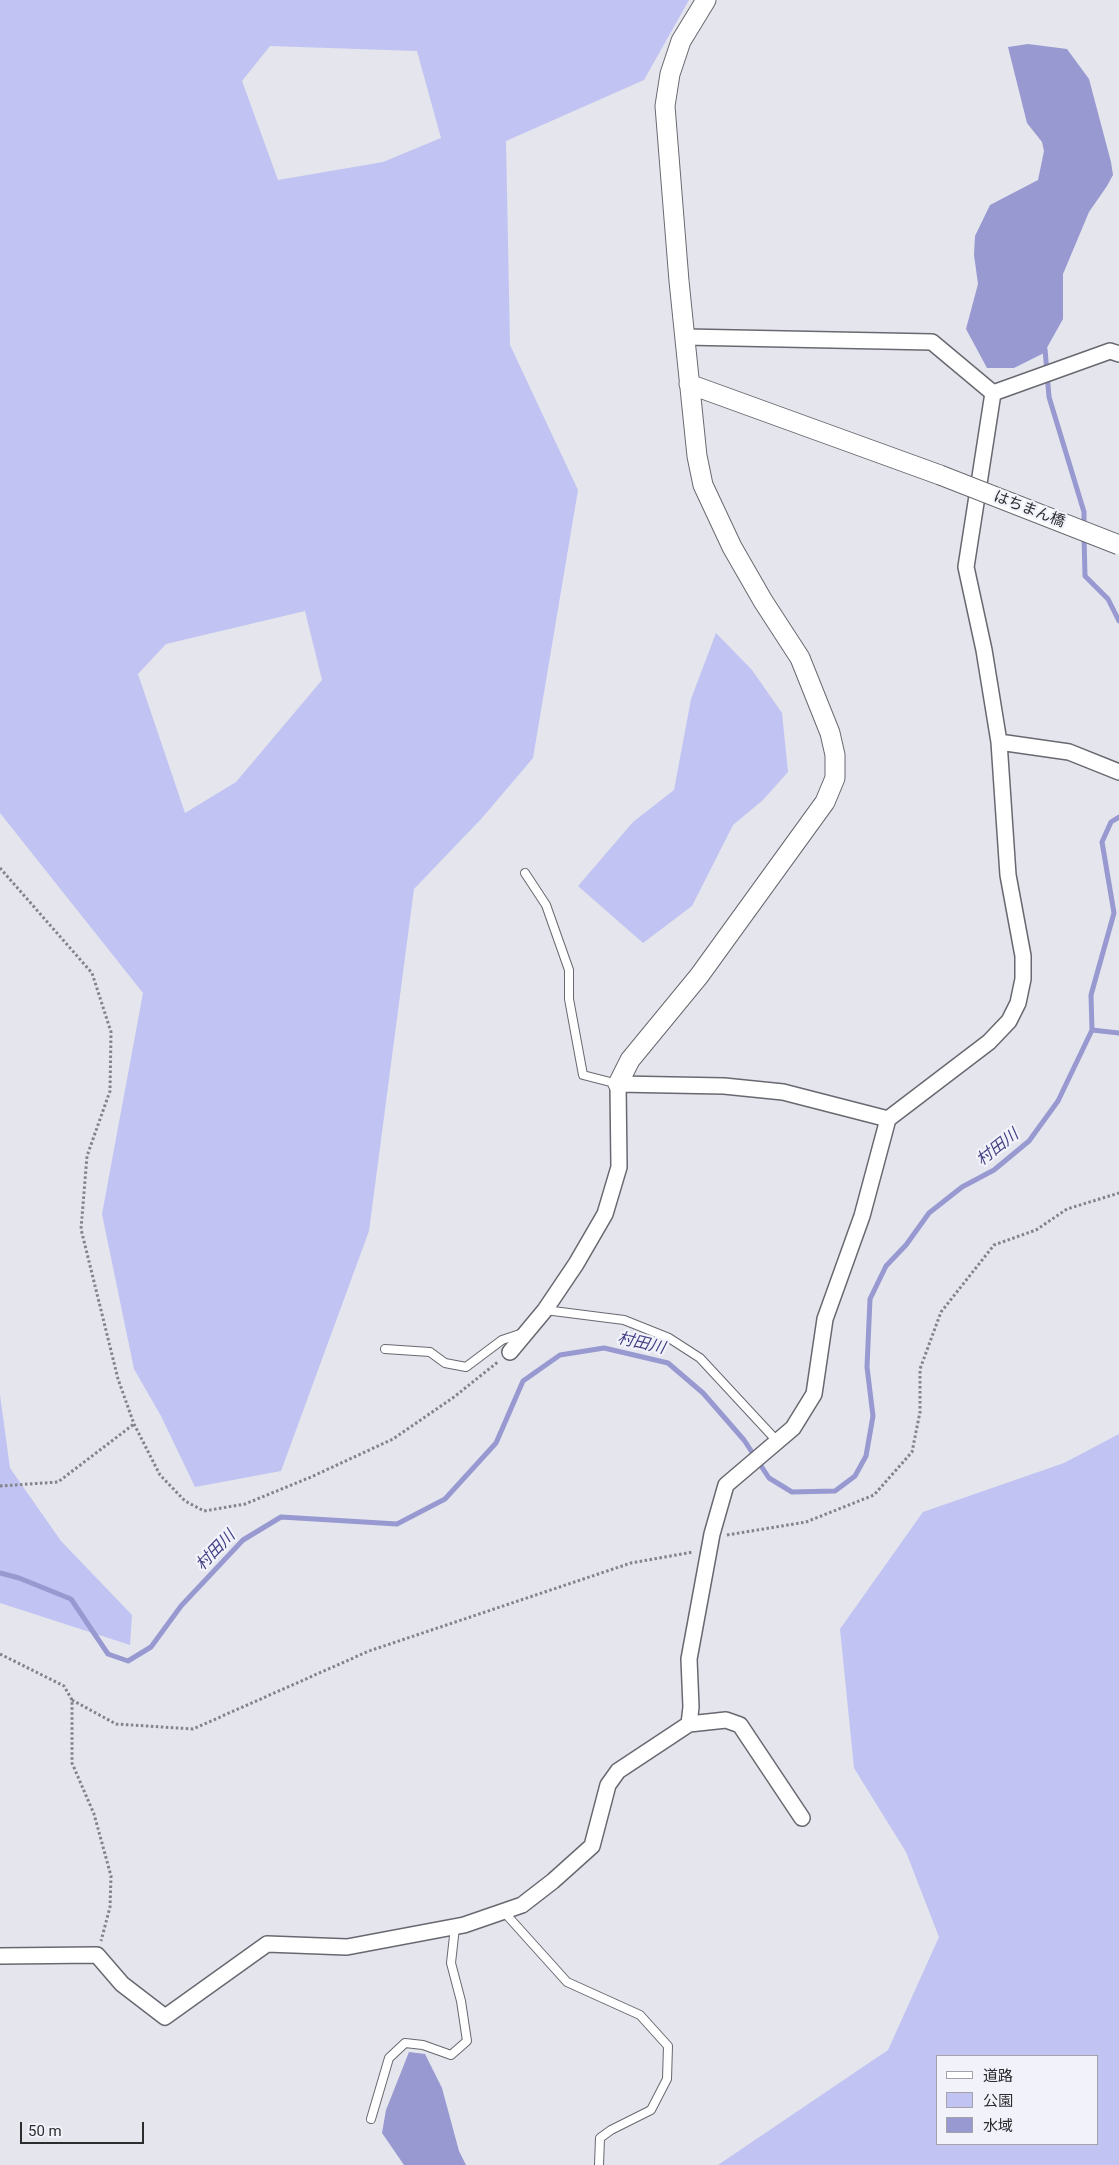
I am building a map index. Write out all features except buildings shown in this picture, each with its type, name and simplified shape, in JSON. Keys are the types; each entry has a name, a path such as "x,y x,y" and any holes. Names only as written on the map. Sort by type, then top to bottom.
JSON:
{"street":[{"path":"510,1352 545,1310 576,1264 605,1214 619,1167 618,1084 630,1060 699,976 825,802 835,778 835,755 830,733 800,658 762,601 732,547 703,485 697,456 665,106 670,74 681,41 706,0"},
{"path":"685,337 932,342 993,393"},
{"path":"993,393 1110,351 1119,354"},
{"name":"はちまん橋","path":"690,384 940,475 1119,545"},
{"path":"689,1724 692,1707 689,1659 710,1544 726,1485 793,1428 814,1394 825,1318 862,1216 888,1119 989,1042 1009,1021 1018,1003 1023,979 1023,956 1008,875 999,742 984,650 966,567 993,393"},
{"path":"999,742 1069,752 1119,772"},
{"path":"618,1084 724,1086 783,1092 888,1119"},
{"path":"0,1956 97,1955 122,1984 165,2017 267,1944 347,1947 455,1927 504,1912 522,1905 554,1881 592,1846 608,1785 618,1771 689,1724 726,1720 740,1725 802,1818"}],"lane":[{"path":"525,873 546,905 569,970 569,999 583,1075 618,1084"},
{"path":"545,1310 624,1320 669,1338 700,1358 777,1441"},
{"path":"385,1349 430,1352 445,1364 466,1366 502,1340 527,1332"},
{"path":"504,1912 567,1982 640,2016 668,2046 667,2079 651,2110 611,2130 600,2138 599,2165"},
{"path":"371,2119 388,2058 405,2042 423,2045 452,2055 467,2041 452,1963 455,1927"}],"path":[{"path":"0,868 92,973 111,1032 110,1091 87,1156 81,1229 118,1379 134,1424 160,1475 185,1501 204,1511 245,1504 393,1439 454,1397 510,1352"},
{"path":"72,1700 116,1724 193,1728 369,1651 631,1563 806,1522 874,1495 912,1452 920,1412 920,1369 940,1312 988,1252 994,1245 1036,1230 1068,1209 1119,1193"},
{"path":"0,1486 58,1482 134,1424"},
{"path":"0,1654 64,1686 72,1700 72,1763 94,1814 111,1876 110,1907 97,1955"}],"green space":[{"path":"0,0 689,0 644,80 506,141 510,345 578,490 533,758 482,818 414,889 369,1231 281,1471 195,1487 161,1416 134,1369 102,1214 143,993 0,813","holes":["270,46 417,51 441,138 383,162 278,180 242,81","305,611 322,680 236,782 185,813 138,674 166,644"]},
{"path":"716,633 752,670 782,713 788,772 763,800 733,825 692,906 643,943 578,886 633,822 674,790 691,699"},
{"path":"0,1395 10,1468 61,1541 132,1615 130,1645 0,1603"},
{"path":"1119,1434 1119,2165 718,2165 888,2050 939,1937 906,1852 854,1768 840,1629 923,1512 1064,1463"}],"water":[{"path":"1028,44 1067,49 1089,79 1113,175 1089,212 1063,274 1063,319 1044,353 1014,368 987,368 966,329 978,284 974,255 975,236 990,205 1038,180 1044,151 1042,142 1027,123 1008,47"},
{"path":"409,2052 425,2054 442,2088 459,2151 466,2165 404,2165 382,2133 386,2110"}],"waterway":[{"path":"1045,349 1049,397 1084,512 1084,527"},
{"path":"1084,536 1085,576 1108,599 1119,621"},
{"name":"村田川","path":"0,1573 19,1578 71,1599 108,1654 128,1661 151,1647 181,1606 243,1540 281,1517 397,1524 445,1499 496,1443 523,1381 560,1355 604,1348 668,1363 703,1393 744,1440 769,1478 792,1492 835,1491 855,1476 866,1456 873,1416 867,1367 870,1299 886,1266 906,1245 929,1213 962,1187 994,1170 1029,1141 1058,1101 1092,1030 1091,995 1114,913 1102,842 1111,822 1119,817"},
{"name":"村田川","path":"1092,1030 1119,1033"}]}
